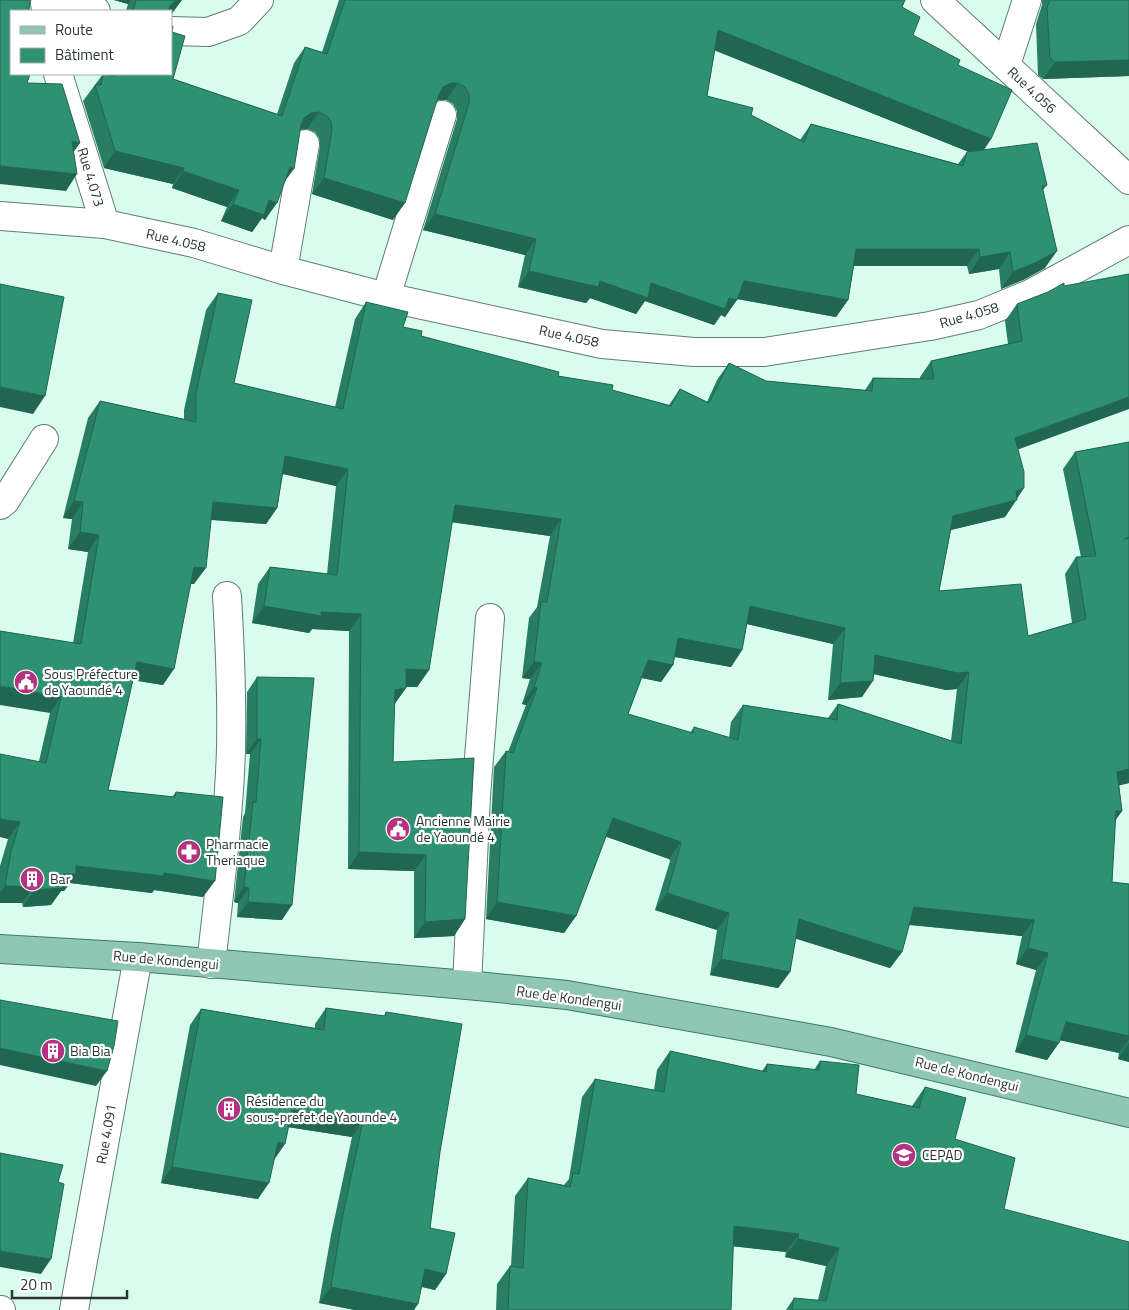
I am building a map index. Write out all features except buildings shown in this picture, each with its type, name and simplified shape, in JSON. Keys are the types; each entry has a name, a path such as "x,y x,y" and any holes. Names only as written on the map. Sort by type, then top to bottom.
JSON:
{"main road":[{"name":"Rue de Kondengui","path":"0,948 138,957 568,995 832,1042 1129,1113"}],"street":[{"path":"172,32 208,32 232,24 239,21 259,0"},
{"name":"Rue 4.056","path":"935,0 1129,180"},
{"path":"1006,66 1027,0"},
{"path":"45,5 94,7"},
{"name":"Rue 4.073","path":"58,75 105,224"},
{"path":"386,297 442,116"},
{"path":"283,270 305,144"},
{"name":"Rue 4.058","path":"0,216 105,224 194,243 283,270 386,297 602,344 694,352 764,352 930,326 979,315 1030,294 1129,240"},
{"path":"0,505 5,501 44,439"},
{"path":"211,964 228,807 231,747 231,667 227,596"},
{"path":"467,985 476,796 490,618"},
{"name":"Rue 4.091","path":"74,1310 138,957"}],"place":[{"name":"Sous Préfecture de Yaoundé 4","path":"26,682"},
{"name":"Ancienne Mairie de Yaoundé 4","path":"398,829"},
{"name":"Pharmacie Theriaque","path":"189,852"},
{"name":"Bar","path":"32,879"},
{"name":"Bia Bia","path":"53,1051"},
{"name":"Résidence du sous-prefet de Yaounde 4","path":"229,1109"},
{"name":"CEPAD","path":"904,1155"}]}
